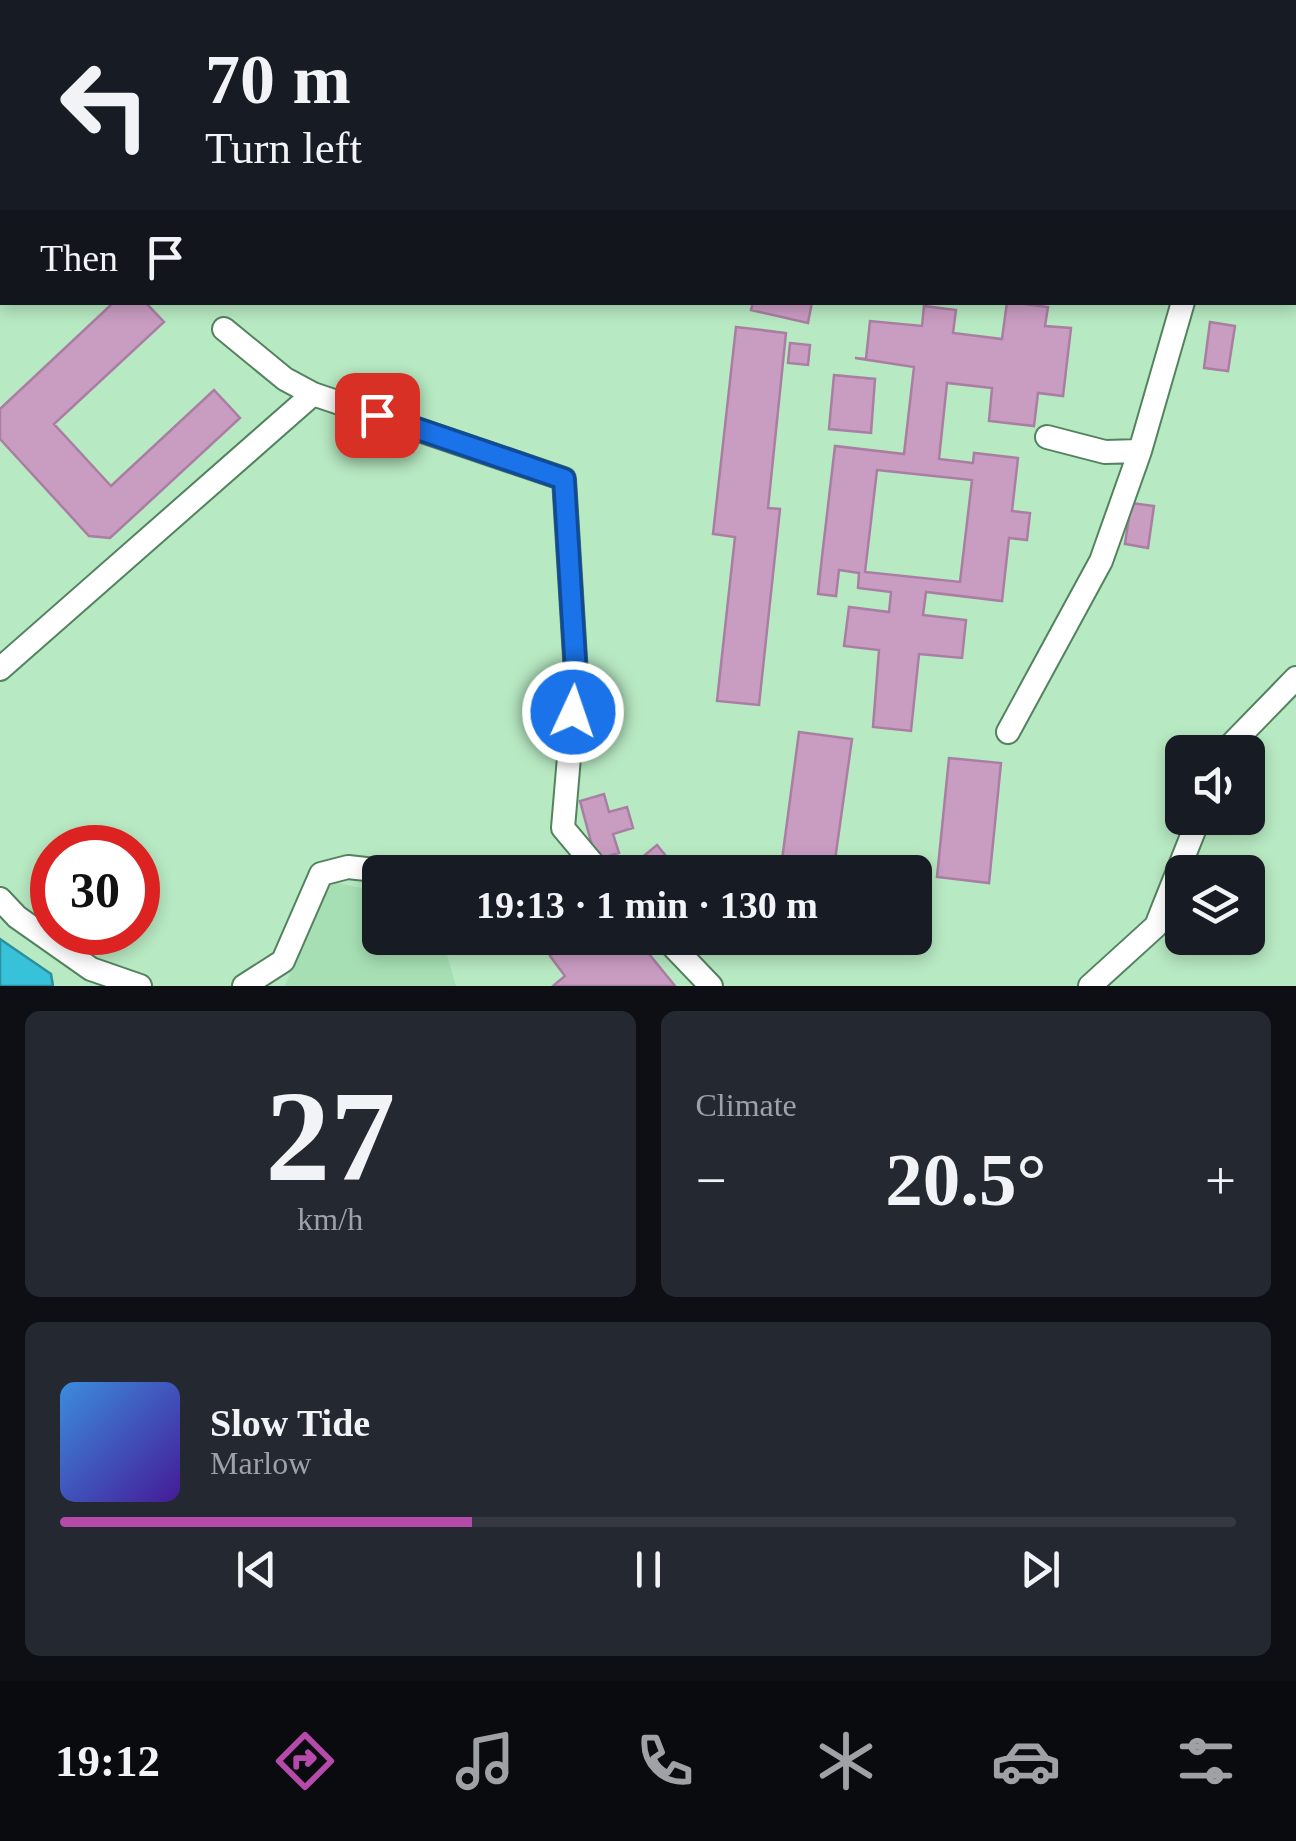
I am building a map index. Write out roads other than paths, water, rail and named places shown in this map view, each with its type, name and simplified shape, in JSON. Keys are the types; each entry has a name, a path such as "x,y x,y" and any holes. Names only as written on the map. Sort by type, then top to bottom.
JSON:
{"street":[{"path":"1008,732 1101,562 1140,450 1182,305"},
{"path":"224,329 285,379 313,394 564,479 576,674 563,828 586,855"},
{"path":"0,669 313,394"},
{"path":"1046,438 1106,452 1140,450"},
{"path":"1241,735 1296,678"},
{"path":"1090,986 1156,926 1192,835"},
{"path":"244,986 283,960 321,874 348,866 362,868"},
{"path":"0,899 17,917 91,969 140,986"},
{"path":"681,955 711,986"}],"water":[{"path":"0,939 51,974 53,986 0,986"}]}
